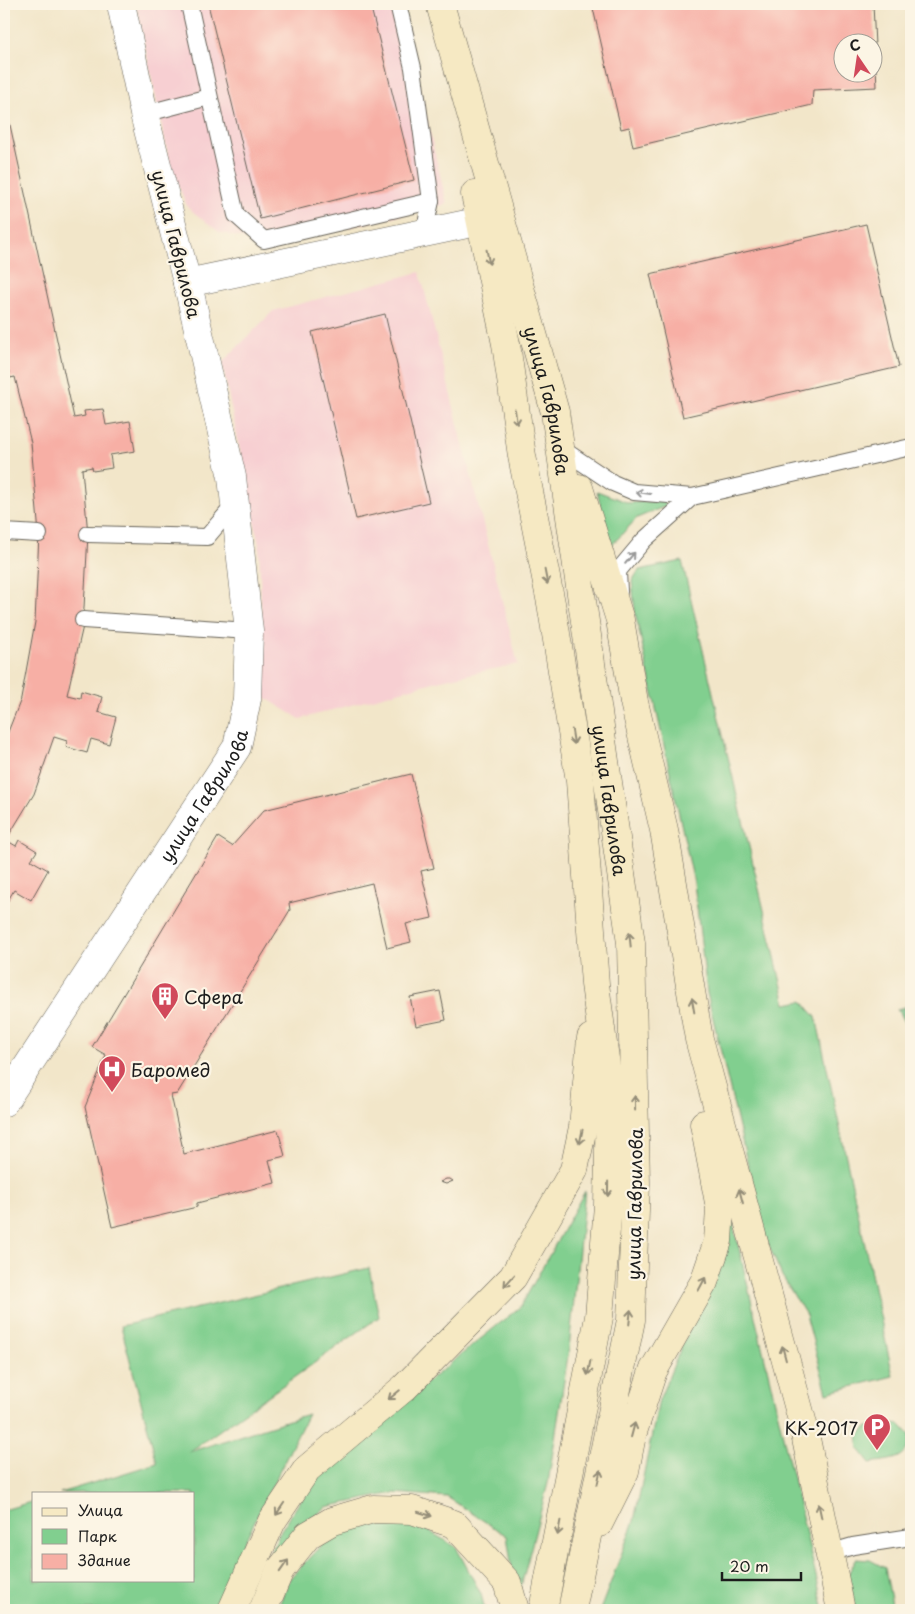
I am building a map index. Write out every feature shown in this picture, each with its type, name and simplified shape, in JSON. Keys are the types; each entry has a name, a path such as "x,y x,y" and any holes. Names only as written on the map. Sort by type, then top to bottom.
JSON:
{"main road":[{"name":"улица Гаврилова","path":"439,4 506,344 522,456 551,604 580,781 595,984 610,1096 608,1205 599,1317 543,1610"},
{"name":"улица Гаврилова","path":"439,4 555,412 631,943 636,1183 631,1320 572,1610"},
{"path":"555,412 620,620 634,702 664,830 699,1039 803,1424 841,1610"},
{"path":"232,1610 272,1521 307,1469 404,1386 513,1277 574,1170 583,1127 595,984"},
{"path":"583,1556 625,1471 632,1435 653,1371 704,1282 718,1241 720,1208 703,1118 699,1039"},
{"path":"263,1610 280,1570 308,1535 332,1521 373,1509 412,1510 454,1524 506,1582 516,1610"}],"street":[{"name":"улица Гаврилова","path":"4,1102 237,747 247,699 249,632 235,504 216,404 144,114 120,4"},
{"path":"187,283 481,221"}],"lane":[{"path":"189,4 236,215 264,240 431,200"},
{"path":"398,4 413,68 431,200 424,233"},
{"path":"144,114 209,97"},
{"path":"568,453 613,483 634,492 692,498 911,447"},
{"path":"620,620 618,572 644,540 692,498"},
{"path":"88,534 207,537 235,504"},
{"path":"4,532 39,534"},
{"path":"83,620 249,632"},
{"path":"829,1553 852,1546 911,1537"}],"shaded area":[{"path":"136,4 399,4 447,204 281,243 256,242 219,232 188,208 171,169"},
{"path":"420,272 518,664 441,680 300,719 264,697 259,545 222,363 273,311"}],"green space":[{"path":"597,491 629,503 664,500 666,506 637,518 611,546"},
{"path":"682,561 786,1004 802,1001 816,1017 893,1376 827,1393 806,1315 782,1276 765,1237 707,993 694,883 635,612 632,581 639,570"},
{"path":"911,1005 911,1036 897,1009"},
{"path":"585,1191 569,1349 548,1483 517,1602 507,1536 447,1497 394,1493 326,1507 285,1542 256,1610 245,1610 281,1530 323,1467 521,1306"},
{"path":"728,1202 824,1610 600,1610 634,1521 659,1400 688,1331"},
{"path":"369,1268 379,1317 189,1452 308,1414 234,1563 214,1610 4,1610 4,1510 32,1502 32,1582 195,1582 195,1492 63,1492 157,1463 121,1326"},
{"path":"884,1423 901,1425 910,1435 907,1450 898,1457 870,1463 859,1449 857,1435 868,1427"},
{"path":"378,1521 422,1527 456,1547 481,1594 485,1610 277,1610 290,1578 330,1536"},
{"path":"856,1559 870,1560 885,1568 893,1610 851,1610 846,1578"}],"building":[{"path":"208,4 370,4 414,180 260,219"},
{"path":"592,4 873,4 874,32 832,32 832,82 877,82 877,87 813,90 812,105 633,147 629,127 621,129"},
{"path":"5,102 74,418 85,416 84,411 103,409 106,425 130,421 135,451 110,455 112,468 93,471 92,467 82,469 88,534 83,626 67,695 80,698 81,691 102,697 98,712 116,717 109,744 91,739 87,753 66,747 67,741 54,737 34,794 6,840 16,846 19,840 37,851 31,860 48,870 31,900 14,890 7,902 4,900 4,742 21,699 35,622 39,534 31,443 15,377 10,378 4,348"},
{"path":"866,224 899,367 683,417 650,274"},
{"path":"385,314 429,502 356,519 312,332"},
{"name":"Сфера","path":"411,774 434,868 421,871 432,918 406,924 411,942 387,948 372,883 289,903 290,910 177,1094 171,1095 184,1154 278,1130 285,1156 269,1160 275,1183 197,1203 197,1207 112,1227 85,1107 106,1055 92,1047 218,837 232,846 264,810"},
{"path":"440,991 446,1020 416,1026 410,997"},
{"path":"446,1179 453,1181 446,1184 440,1182"}],"place":[{"name":"Сфера","path":"165,1020"},
{"name":"Баромед","path":"112,1093"},
{"name":"КК-2017","path":"877,1451"}]}
